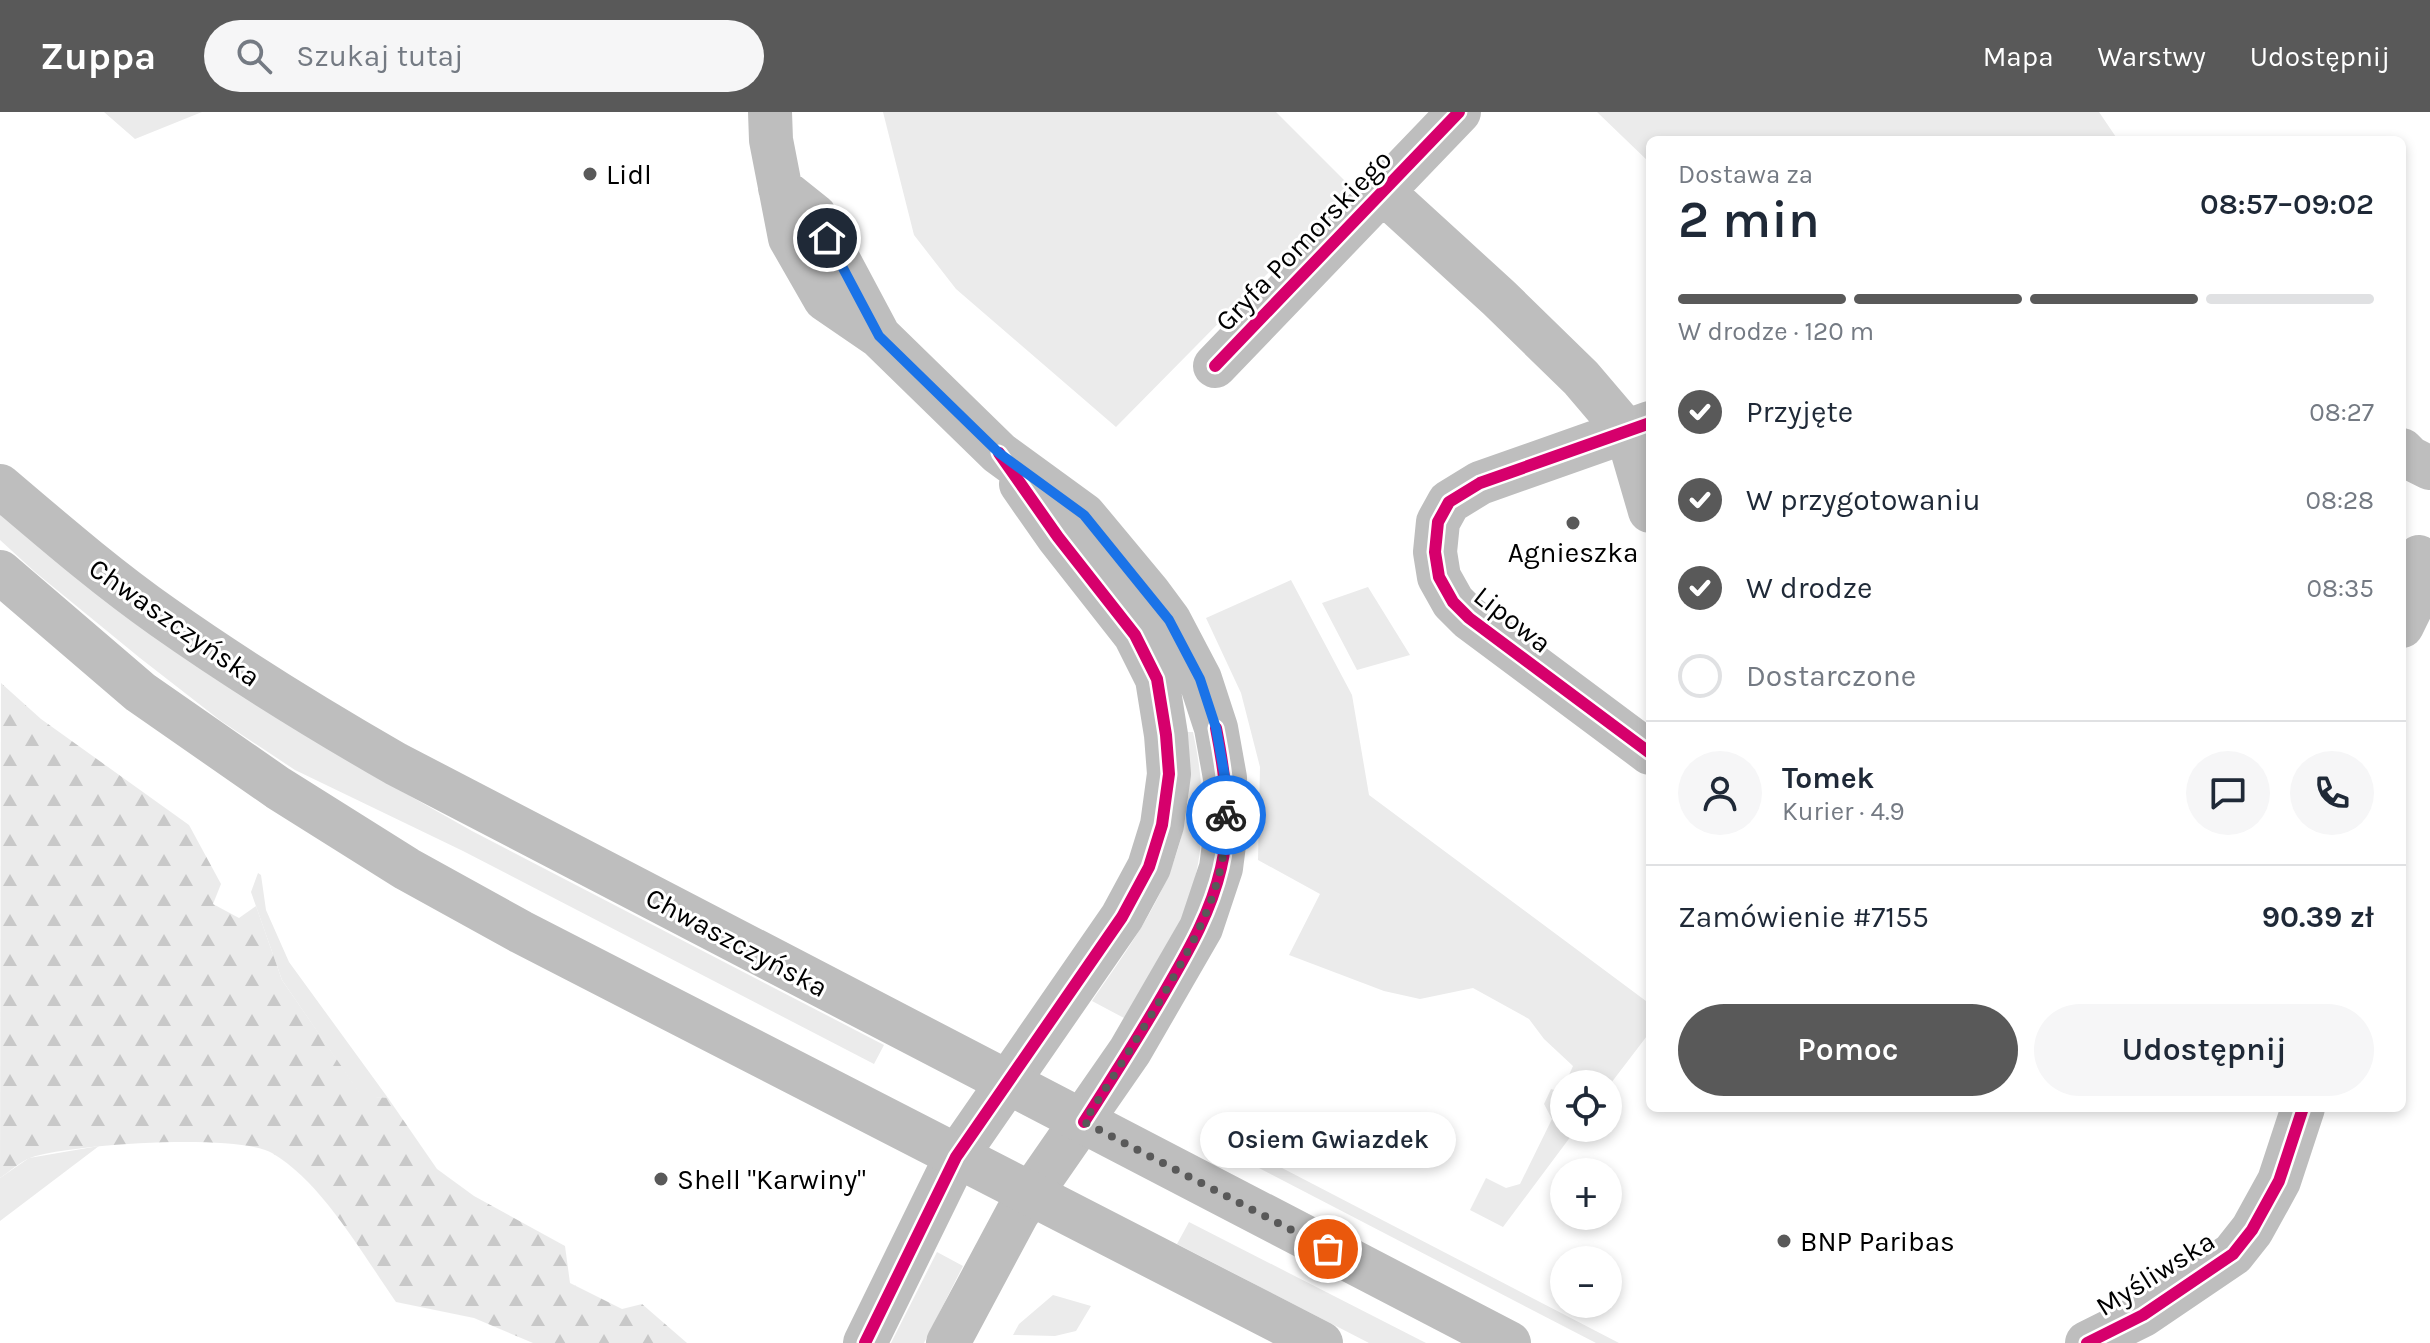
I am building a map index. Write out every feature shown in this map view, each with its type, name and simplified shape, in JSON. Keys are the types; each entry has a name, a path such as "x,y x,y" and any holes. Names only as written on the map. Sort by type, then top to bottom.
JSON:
{"street":[{"path":"770,112 771,140 790,238 825,299 879,336 999,453 1084,515 1169,620 1200,679 1216,728 1225,778 1226,829 1221,868 1201,928 1130,1051 997,1250 948,1343"},
{"name":"Gryfa Pomorskiego","path":"1215,366 1459,112"},
{"name":"Gryfa Pomorskiego","path":"1383,192 1638,428"},
{"path":"1638,428 1646,483"},
{"name":"Lipowa","path":"1638,428 1480,483 1449,502 1438,522 1435,552 1439,577 1453,602 1469,618 1646,750"},
{"path":"865,1343 956,1157 1122,917 1149,867 1162,825 1169,774 1157,679 1135,635 1058,537 999,453"},
{"name":"Chwaszczyńska","path":"0,486 73,549 162,616 308,714 410,771 1509,1343"},
{"path":"2406,618 2417,595 2419,557"},
{"path":"0,572 140,692 278,788 407,869 521,932 1321,1343"},
{"name":"Myśliwska","path":"2087,1343 2143,1315 2233,1254 2252,1230 2279,1181 2302,1112"}],"green space":[{"path":"104,112 202,112 135,139"},
{"path":"883,112 1276,112 1352,188 1116,427 956,289 914,235"},
{"path":"1597,112 2099,112 2115,136 1646,136 1646,159"},
{"path":"0,513 355,765 472,831 884,1045 874,1064 463,851 295,770 221,721 35,572 0,540"},
{"path":"1291,580 1352,695 1369,795 1646,1001 1646,1037 1621,1070 1571,1070 1573,1066 1544,1039 1529,1019 1473,988 1420,999 1384,991 1289,955 1320,894 1258,860 1260,767 1241,693 1206,618"},
{"path":"1368,587 1410,655 1357,670 1322,603"},
{"path":"1,683 41,719 189,825 221,884 213,904 239,918 256,906 282,980 362,1096 388,1098 437,1169 474,1196 565,1246 570,1283 622,1309 642,1304 687,1343 533,1343 474,1318 396,1302 325,1200 290,1166 272,1153 253,1147 191,1142 79,1148 30,1158 0,1178"},
{"path":"1187,732 1193,732 1201,786 1198,866 1183,918 1171,944 1124,1018 1092,1001 1135,937 1168,876 1186,810 1189,773"},
{"path":"258,873 261,875 266,910 289,962 388,1098 362,1097 282,980 251,892"},
{"path":"1550,1091 1550,1115 1544,1104"},
{"path":"1550,1123 1550,1142 1567,1142 1555,1158 1550,1158 1550,1164 1503,1227 1470,1210 1486,1178 1506,1188 1520,1184"},
{"path":"1238,1145 1550,1307 1550,1318 1571,1318 1619,1343 1596,1343 1226,1151 1230,1146"},
{"path":"99,1146 0,1221 0,1178 29,1158"},
{"path":"1189,1222 1426,1343 1369,1343 1177,1244"},
{"path":"937,1252 963,1266 924,1343 891,1343"},
{"path":"1053,1295 1091,1306 1076,1331 1055,1336 1013,1335 1019,1324"}],"cycle path":[{"path":"1215,366 1459,112"},
{"path":"1646,424 1480,483 1449,502 1438,522 1435,552 1439,577 1453,602 1469,618 1646,750"},
{"path":"865,1343 956,1157 1122,917 1149,867 1162,825 1169,774 1157,679 1135,635 1058,537 999,453"},
{"path":"1084,1122 1184,958 1217,884 1227,816 1216,728"},
{"path":"2087,1343 2143,1315 2233,1254 2252,1230 2279,1181 2302,1112"}],"way so far":[{"path":"1226,815 1221,868 1201,928 1130,1051 1084,1122 1328,1249"}],"place":[{"name":"Lidl","path":"590,174"},
{"name":"Agnieszka","path":"1573,523"},
{"name":"Shell \"Karwiny\"","path":"661,1179"},
{"name":"BNP Paribas","path":"1784,1241"},
{"name":"Osiem Gwiazdek","path":"1328,1249"}],"route":[{"path":"827,238 879,336 999,453 1084,515 1169,620 1200,679 1216,728 1225,778 1226,815"}]}
